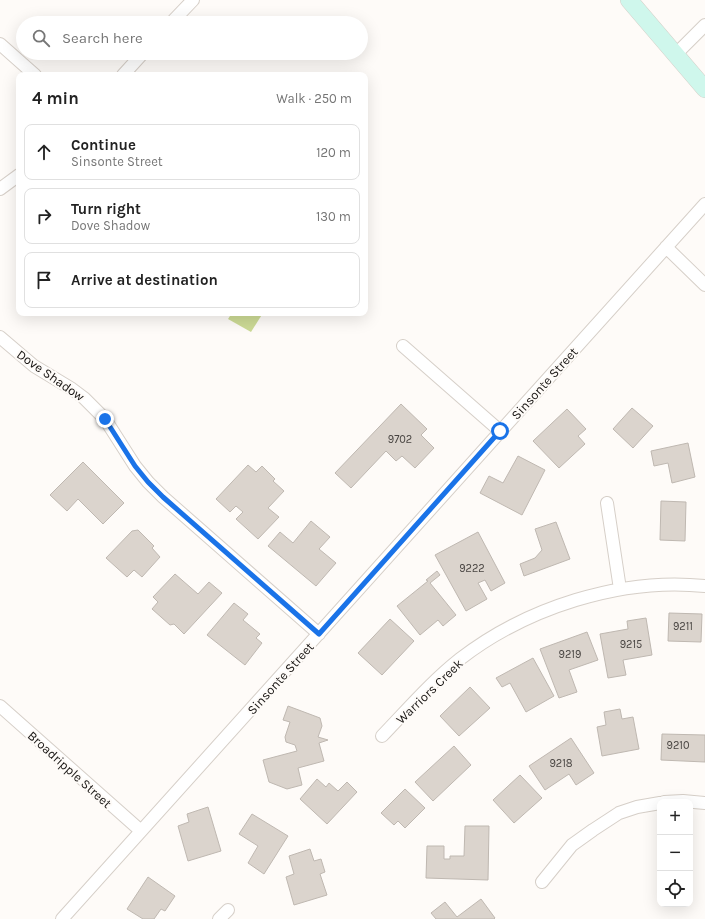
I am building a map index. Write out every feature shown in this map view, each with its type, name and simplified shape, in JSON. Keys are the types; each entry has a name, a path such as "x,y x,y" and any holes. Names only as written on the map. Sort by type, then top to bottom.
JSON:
{"main road":[{"path":"628,0 705,89"}],"street":[{"path":"178,16 193,0"},
{"path":"675,56 705,25"},
{"path":"0,44 16,58"},
{"path":"18,60 32,72"},
{"path":"126,72 137,60"},
{"path":"0,189 16,177"},
{"name":"Sinsonte Street","path":"62,919 705,204"},
{"path":"666,247 705,285"},
{"name":"Dove Shadow","path":"0,338 34,366 72,388 84,398 105,419 135,466 158,492 319,634"},
{"path":"403,346 500,431"},
{"path":"607,503 620,590"},
{"name":"Warriors Creek","path":"382,736 433,683 460,659 490,639 521,622 549,609 584,598 620,590 658,585 705,586"},
{"name":"Broadripple Street","path":"0,706 141,831"},
{"path":"693,802 705,803"},
{"path":"542,882 572,846 593,830 619,813 657,803"},
{"path":"219,919 228,910"}],"green space":[{"path":"230,316 261,316 251,332 228,319"}],"building":[{"path":"401,404 427,429 421,435 434,448 415,468 402,456 396,461 386,451 351,488 335,473"},
{"path":"632,408 653,426 633,448 613,429"},
{"path":"567,409 586,429 578,436 585,444 559,468 533,441"},
{"path":"688,443 695,477 672,483 668,463 654,466 651,451"},
{"path":"518,456 545,470 522,515 480,493 489,476 503,483"},
{"path":"83,462 124,503 103,524 78,499 67,511 50,495"},
{"path":"248,465 256,472 262,466 275,479 273,481 284,491 268,508 279,517 258,539 236,519 243,512 236,506 230,512 216,499"},
{"path":"661,501 686,502 685,541 660,540"},
{"path":"311,521 330,537 319,549 336,563 316,586 268,546 280,532 293,543"},
{"path":"556,522 570,559 524,576 520,564 535,558 542,550 535,529"},
{"path":"138,530 154,546 152,548 160,557 142,577 134,570 127,577 106,558 132,531"},
{"path":"478,532 505,583 491,591 485,580 478,583 487,599 466,611 435,555"},
{"path":"437,571 440,575 430,583 456,615 443,626 438,620 420,635 397,606 428,581 426,580"},
{"path":"175,574 198,594 209,582 222,593 184,634 174,624 170,625 152,609 158,602 153,597"},
{"path":"234,603 248,614 243,620 260,634 256,638 262,643 245,665 207,635"},
{"path":"669,613 702,614 701,642 668,641"},
{"path":"646,618 652,655 623,660 626,675 608,678 600,634 628,629 627,621"},
{"path":"390,619 414,641 382,675 358,653"},
{"path":"587,632 598,660 569,670 577,692 559,698 540,649"},
{"path":"533,658 554,696 526,712 510,683 502,687 496,678"},
{"path":"470,687 490,708 459,736 440,716"},
{"path":"288,706 320,718 322,726 318,737 328,740 319,743 324,761 298,768 302,785 287,789 269,782 263,760 297,751 295,745 286,742 285,737 290,722 283,720"},
{"path":"620,709 622,719 633,717 639,749 602,756 597,727 606,725 604,712"},
{"path":"662,734 705,735 705,762 661,760"},
{"path":"571,738 594,773 576,785 569,774 545,790 529,766"},
{"path":"454,746 471,765 433,801 415,782"},
{"path":"520,775 542,798 514,823 493,800"},
{"path":"317,779 326,787 329,783 338,791 347,782 357,792 327,824 300,799"},
{"path":"405,789 425,808 405,828 398,821 394,825 381,813"},
{"path":"208,807 221,851 188,861 178,826 189,822 187,814"},
{"path":"252,814 288,836 264,874 248,863 258,846 239,834"},
{"path":"465,826 489,826 488,880 426,878 427,846 444,846 444,859 450,859 450,856 464,856"},
{"path":"310,849 314,861 321,859 325,872 320,874 327,895 294,905 286,877 294,874 289,856"},
{"path":"148,877 175,896 165,911 161,909 154,919 143,919 127,909"},
{"path":"481,899 495,918 494,919 436,919 431,913 445,902 457,917"}],"route":[{"path":"105,419 135,466 148,482 163,497 319,634 500,431"}]}
